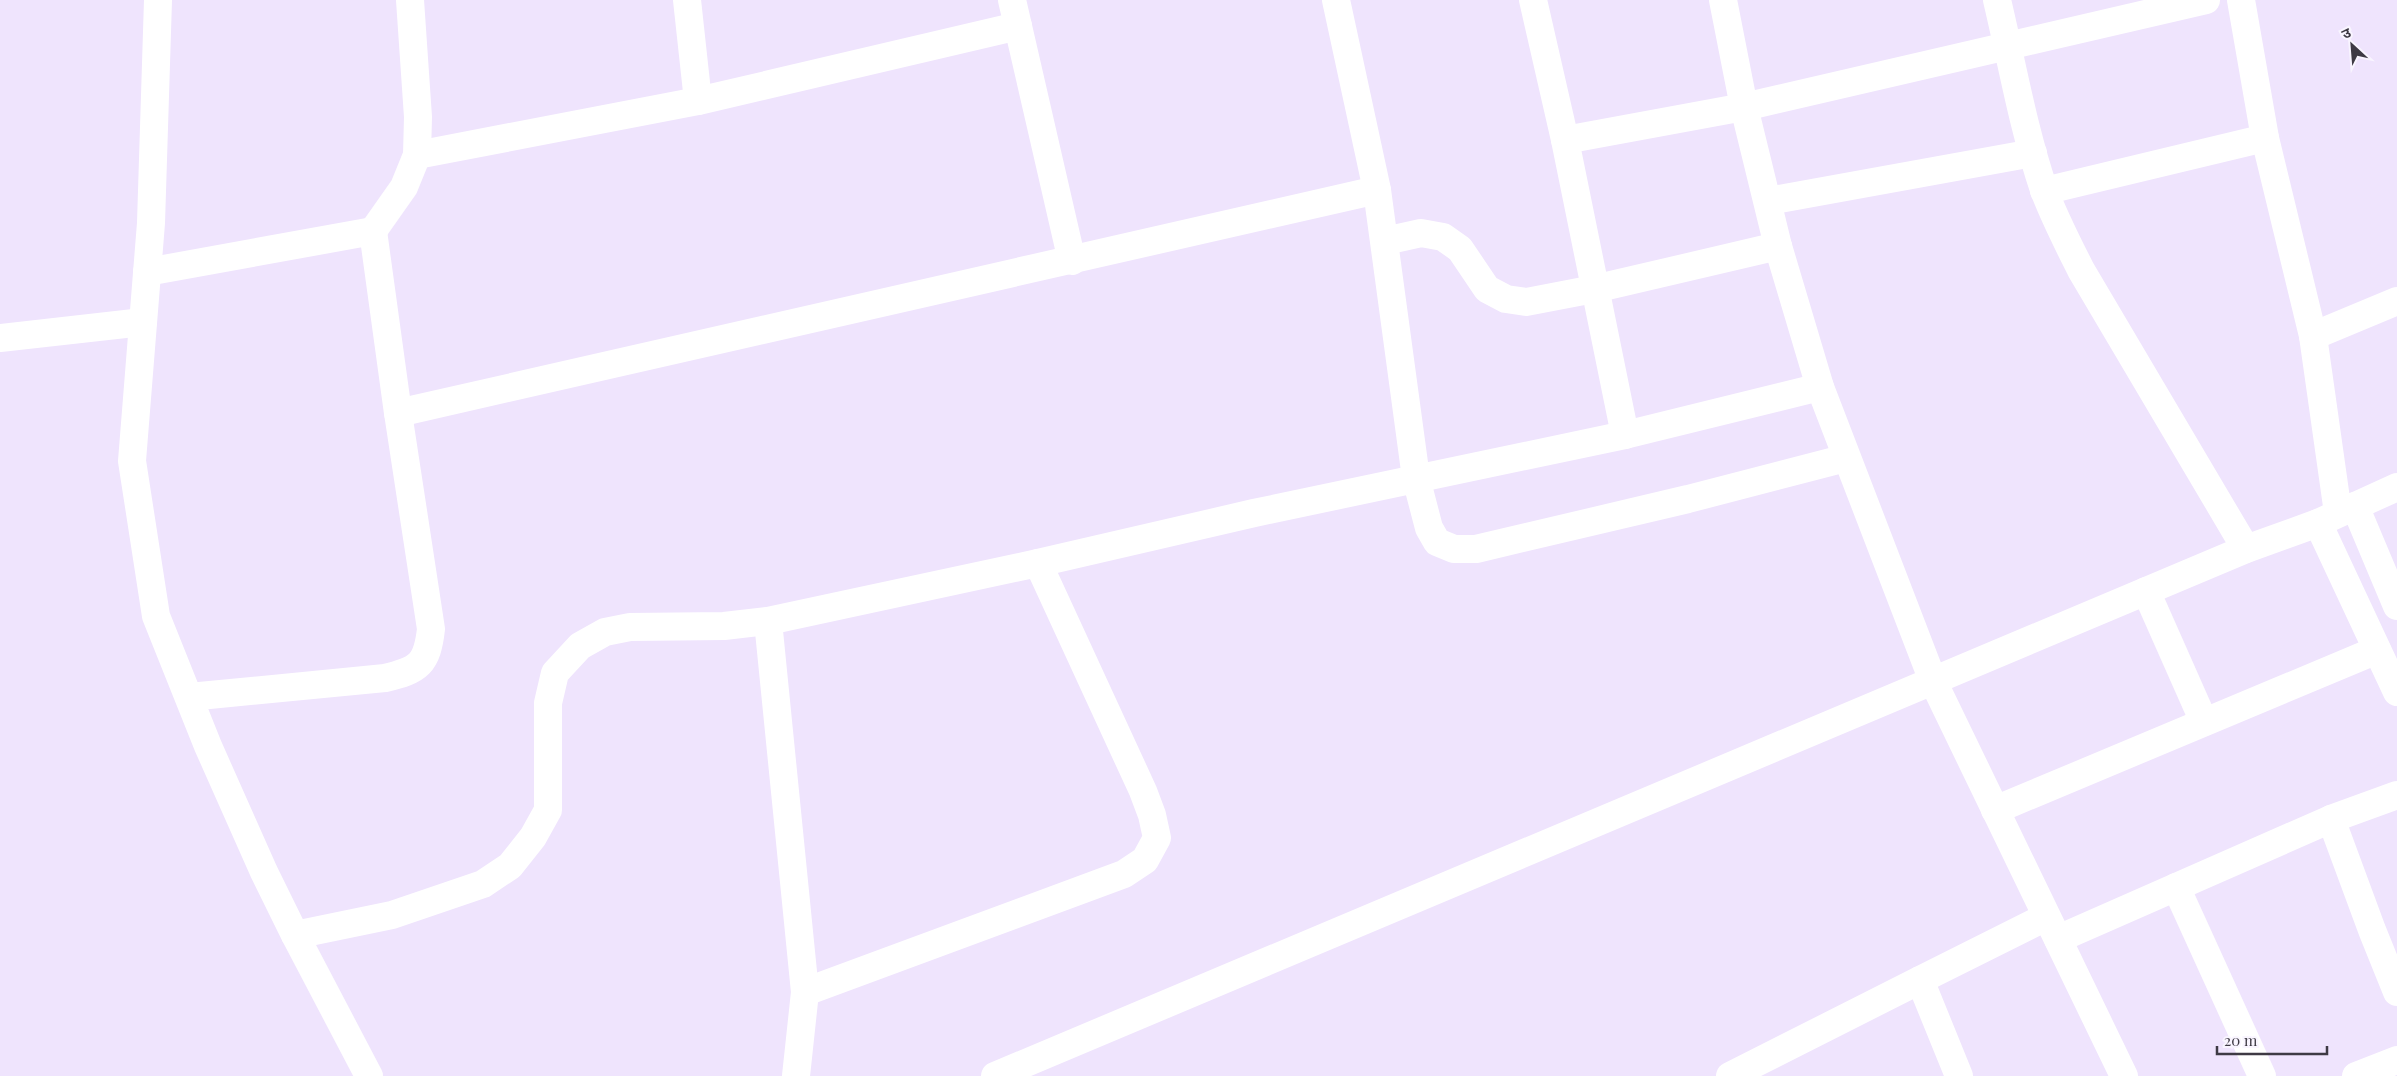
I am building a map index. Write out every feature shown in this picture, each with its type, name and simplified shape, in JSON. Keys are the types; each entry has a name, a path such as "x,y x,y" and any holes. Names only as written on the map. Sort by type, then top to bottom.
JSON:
{"street":[{"path":"158,0 151,223 132,461 156,616 264,872 369,1076"},
{"path":"189,697 385,678 408,673 420,665 428,650 431,629 398,413 373,231 404,186 417,155 418,117 410,0"},
{"path":"687,0 698,101"},
{"path":"1336,0 1377,190 1416,478 1429,528 1437,542 1454,549 1476,549 1678,501 1846,458"},
{"path":"1533,0 1565,140 1625,434"},
{"path":"1723,0 1744,107 1778,246 1820,387 1846,458 1933,681 2124,1076"},
{"path":"1997,0 2033,153 2044,191 2081,270 2246,550"},
{"path":"1565,140 1744,107 2206,0"},
{"path":"2241,0 2266,138 2313,336 2337,514 2377,650 2397,692"},
{"path":"417,155 698,101 1015,13 1072,261"},
{"path":"2044,191 2266,138"},
{"path":"1768,201 2033,153"},
{"path":"398,413 1377,190"},
{"path":"147,272 373,231"},
{"path":"1384,241 1421,233 1443,237 1460,249 1487,289 1506,299 1526,302 1594,289 1778,246"},
{"path":"2313,336 2397,301"},
{"path":"0,338 143,322"},
{"path":"295,935 392,914 483,884 510,866 533,837 548,810 548,703 555,673 580,646 605,632 630,627 724,626 768,621 1038,563 1416,478 1625,434 1820,387"},
{"path":"995,1076 2146,591 2337,514 2397,487"},
{"path":"2337,514 2397,606"},
{"path":"805,992 1124,874 1145,860 1157,838 1152,814 1038,563"},
{"path":"2146,591 2204,722"},
{"path":"768,621 805,992 796,1076"},
{"path":"1995,810 2377,650"},
{"path":"1730,1076 1920,980 2052,928 2176,887 2331,819 2397,794"},
{"path":"2331,819 2397,992"},
{"path":"2176,887 2262,1076"},
{"path":"1920,980 1959,1076"},
{"path":"2356,1076 2397,1060"}]}
